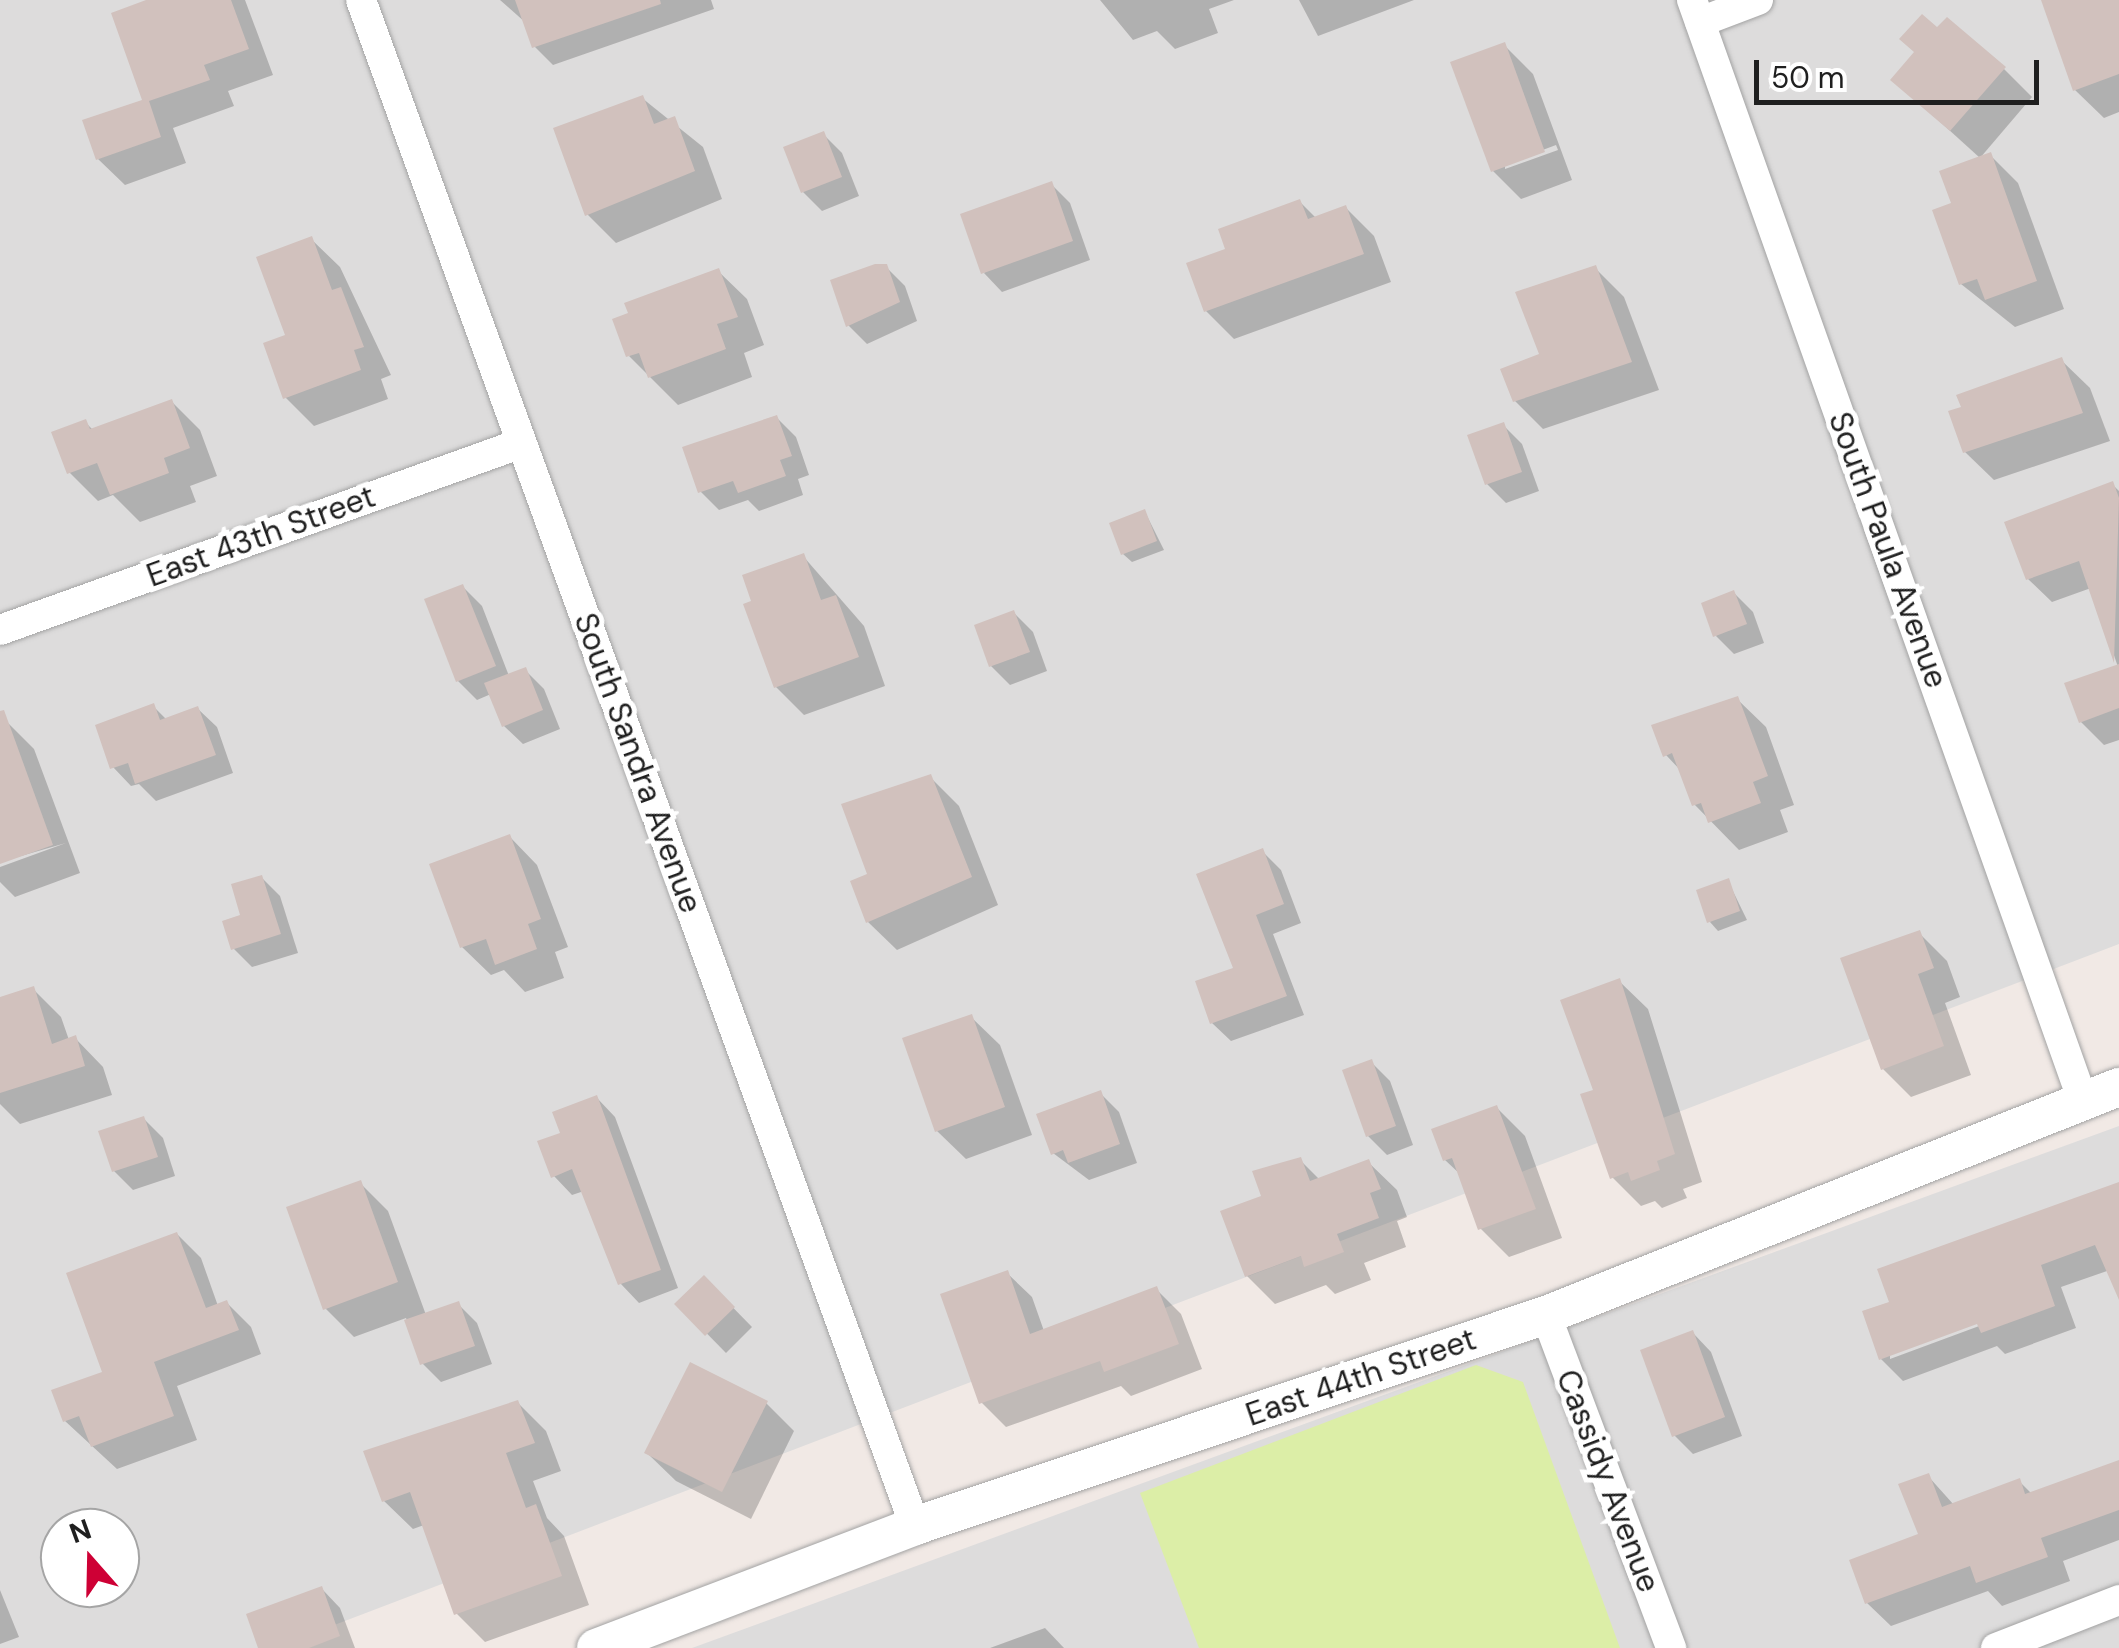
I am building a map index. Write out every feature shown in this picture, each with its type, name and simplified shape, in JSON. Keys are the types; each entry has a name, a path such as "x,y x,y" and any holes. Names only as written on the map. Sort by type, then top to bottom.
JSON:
{"street":[{"name":"South Sandra Avenue","path":"360,0 915,1526"},
{"path":"1696,11 1758,0"},
{"name":"South Paula Avenue","path":"1696,11 2083,1100"},
{"name":"East 43th Street","path":"0,630 522,443"},
{"name":"East 44th Street","path":"596,1648 915,1526 1546,1315 2119,1087"},
{"name":"Cassidy Avenue","path":"1546,1315 1670,1648"},
{"path":"1996,1648 2119,1600"}],"shaded area":[{"path":"0,0 2119,0 2119,944 274,1648 0,1648"},
{"path":"2119,1126 2119,1648 692,1648"}],"green space":[{"path":"1476,1365 1523,1382 1620,1648 1199,1648 1140,1493"}],"building":[{"path":"146,0 231,0 249,49 204,65 210,80 149,101 161,137 96,160 82,120 142,100 111,13"},
{"path":"515,0 660,0 661,4 532,48"},
{"path":"2041,0 2119,0 2119,74 2073,91"},
{"path":"1922,14 1937,27 1947,17 2006,67 1950,131 1890,80 1914,52 1899,39"},
{"path":"1505,42 1545,152 1491,172 1450,62"},
{"path":"643,95 654,124 675,116 695,171 585,216 553,128"},
{"path":"824,131 842,177 801,193 783,147"},
{"path":"1991,152 2037,281 1985,300 1977,279 1959,285 1932,210 1951,203 1939,171"},
{"path":"1052,181 1073,241 981,274 960,214"},
{"path":"1300,199 1308,219 1346,205 1364,254 1204,312 1186,263 1225,249 1218,229"},
{"path":"312,236 332,290 341,287 364,347 354,350 361,370 283,399 263,343 285,335 256,257"},
{"path":"875,264 887,264 900,302 846,327 830,280"},
{"path":"1596,265 1632,362 1513,402 1500,369 1539,354 1515,292"},
{"path":"719,268 738,317 717,324 726,349 648,378 639,353 626,357 612,319 628,313 624,303"},
{"path":"2062,357 2083,413 1963,453 1948,411 1961,407 1956,395"},
{"path":"172,399 190,448 164,458 169,473 110,495 97,463 67,474 51,432 86,419 90,429"},
{"path":"777,415 792,456 780,460 786,476 738,493 733,481 698,493 682,447"},
{"path":"1504,422 1522,472 1485,485 1467,435"},
{"path":"2113,481 2119,498 2114,663 2079,561 2026,580 2004,522"},
{"path":"1145,509 1157,541 1121,555 1109,523"},
{"path":"804,553 821,600 836,595 859,657 774,688 743,604 751,601 742,575"},
{"path":"463,584 496,666 456,682 424,599"},
{"path":"1734,590 1747,624 1713,637 1701,603"},
{"path":"1014,610 1030,652 989,667 974,625"},
{"path":"2119,664 2119,708 2079,723 2064,683"},
{"path":"526,667 543,710 502,727 484,683"},
{"path":"1738,696 1768,776 1753,782 1761,803 1708,823 1701,803 1692,806 1672,753 1663,757 1651,725"},
{"path":"154,703 160,720 198,706 216,755 135,784 128,763 110,769 95,725"},
{"path":"4,710 53,845 0,864 0,711"},
{"path":"931,774 972,877 866,923 850,881 867,874 841,804"},
{"path":"510,834 541,919 528,924 537,949 495,965 486,939 460,948 429,864"},
{"path":"1263,848 1284,904 1256,915 1287,996 1210,1024 1195,981 1233,968 1196,874"},
{"path":"262,875 281,934 231,950 222,921 240,915 231,884"},
{"path":"1729,878 1740,911 1707,923 1696,890"},
{"path":"1920,930 1934,968 1918,974 1944,1046 1881,1070 1840,958"},
{"path":"1620,978 1675,1154 1657,1161 1660,1170 1631,1181 1628,1172 1610,1179 1580,1094 1593,1090 1560,1000"},
{"path":"34,986 52,1044 76,1035 85,1066 0,1093 0,997"},
{"path":"972,1014 1005,1107 935,1132 902,1038"},
{"path":"1372,1059 1396,1126 1366,1137 1342,1070"},
{"path":"1101,1090 1120,1144 1068,1163 1063,1150 1051,1155 1036,1114"},
{"path":"597,1095 661,1270 618,1285 572,1169 551,1178 537,1141 560,1133 552,1112"},
{"path":"1497,1105 1536,1209 1478,1230 1452,1158 1443,1161 1431,1129"},
{"path":"144,1116 158,1157 112,1172 98,1131"},
{"path":"1301,1157 1310,1181 1369,1159 1381,1189 1370,1193 1379,1218 1337,1234 1344,1252 1304,1267 1301,1256 1245,1277 1220,1211 1261,1196 1252,1171"},
{"path":"361,1180 398,1282 323,1310 286,1207"},
{"path":"2119,1182 2119,1300 2095,1245 2041,1265 2055,1306 1981,1333 1977,1324 1879,1360 1862,1311 1889,1302 1877,1269"},
{"path":"177,1232 206,1308 227,1300 239,1330 154,1362 174,1416 91,1447 79,1416 63,1422 51,1390 102,1372 66,1273"},
{"path":"1008,1270 1030,1334 1157,1286 1179,1344 1104,1372 1100,1361 979,1404 940,1294"},
{"path":"704,1275 735,1307 705,1336 674,1304"},
{"path":"459,1301 475,1346 420,1365 404,1320"},
{"path":"1693,1330 1725,1417 1672,1437 1640,1350"},
{"path":"690,1362 768,1401 722,1492 644,1453"},
{"path":"518,1400 535,1443 506,1453 526,1508 536,1504 562,1576 454,1615 410,1492 382,1502 363,1451"},
{"path":"2119,1460 2119,1510 2041,1538 2048,1557 1976,1583 1970,1566 1865,1604 1849,1560 1918,1534 1898,1484 1929,1473 1942,1507 2020,1478 2025,1494"},
{"path":"322,1586 340,1636 309,1648 258,1648 246,1614"}]}
